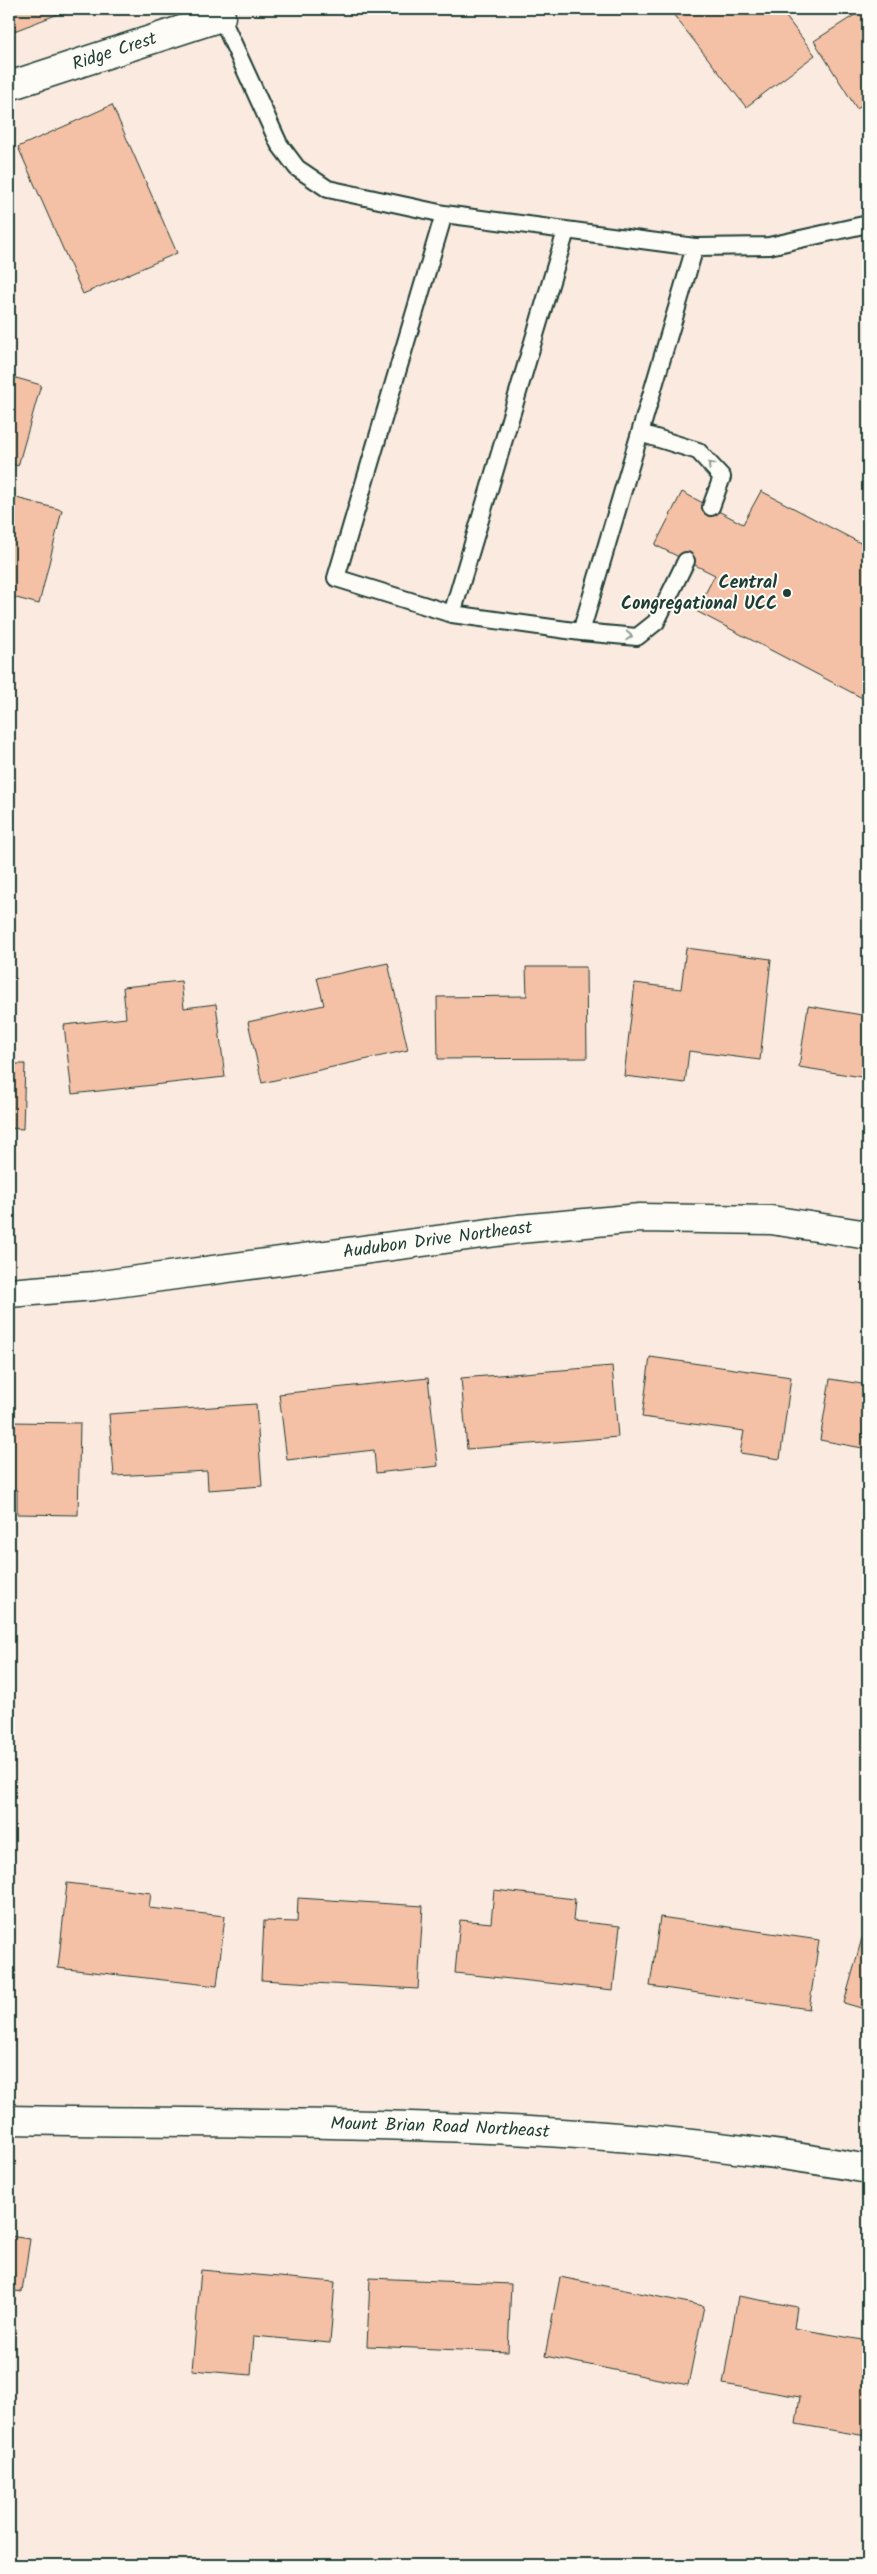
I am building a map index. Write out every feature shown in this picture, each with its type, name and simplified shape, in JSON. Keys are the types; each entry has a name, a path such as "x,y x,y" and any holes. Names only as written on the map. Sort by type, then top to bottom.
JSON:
{"street":[{"name":"Ridge Crest","path":"9,86 220,13"},
{"name":"Audubon Drive Northeast","path":"9,1293 94,1286 519,1229 640,1218 771,1220 868,1235"},
{"name":"Mount Brian Road Northeast","path":"9,2120 502,2128 788,2154 868,2169"}],"lane":[{"path":"220,13 279,144 297,168 328,190 444,214 695,247 769,246 868,224"},
{"path":"444,214 336,578 452,614 581,632 637,637 656,622 686,561"},
{"path":"452,614 566,231"},
{"path":"581,632 695,247"},
{"path":"640,433 698,451 722,477 711,507"}],"building":[{"path":"9,9 66,9 66,11 9,33"},
{"path":"669,9 780,9 815,55 746,107"},
{"path":"864,9 868,9 868,101 857,109 814,41"},
{"path":"112,105 177,253 83,294 18,147"},
{"path":"9,376 41,385 18,466 9,463"},
{"name":"Central Congregational UCC","path":"761,491 868,547 868,701 696,611 715,575 655,545 682,492 743,524"},
{"path":"9,496 62,510 39,604 9,596"},
{"path":"686,948 771,959 760,1060 689,1051 685,1083 624,1076 635,983 681,989"},
{"path":"388,963 408,1050 262,1083 248,1022 324,1005 317,978"},
{"path":"526,967 586,967 587,1058 438,1059 437,997 527,996"},
{"path":"181,981 184,1008 216,1004 225,1077 72,1094 64,1025 126,1018 123,987"},
{"path":"808,1006 868,1016 868,1078 799,1067"},
{"path":"9,1064 25,1064 23,1129 9,1128"},
{"path":"650,1357 791,1377 780,1459 740,1453 744,1431 642,1417"},
{"path":"612,1366 618,1437 467,1449 461,1378"},
{"path":"428,1378 438,1466 376,1473 374,1450 287,1460 279,1394"},
{"path":"830,1379 868,1385 868,1449 820,1440"},
{"path":"256,1404 262,1486 208,1490 207,1471 114,1476 109,1414"},
{"path":"9,1422 80,1423 78,1515 17,1514 17,1490 9,1490"},
{"path":"67,1883 151,1893 149,1908 225,1916 217,1986 58,1968"},
{"path":"494,1890 575,1899 573,1921 620,1926 613,1990 455,1973 460,1920 491,1923"},
{"path":"9,1898 13,1899 9,1943"},
{"path":"298,1898 423,1906 418,1989 261,1980 264,1921 297,1922"},
{"path":"660,1917 819,1940 809,2009 650,1986"},
{"path":"862,1938 868,1939 868,2010 844,2003"},
{"path":"9,2236 30,2239 22,2292 9,2290"},
{"path":"201,2270 335,2282 330,2343 254,2336 251,2375 192,2370"},
{"path":"560,2277 704,2306 688,2385 545,2356"},
{"path":"370,2278 511,2284 508,2352 367,2346"},
{"path":"738,2296 797,2307 794,2328 868,2341 866,2436 796,2424 800,2397 723,2384"}],"place":[{"name":"Central Congregational UCC","path":"787,593"}]}
